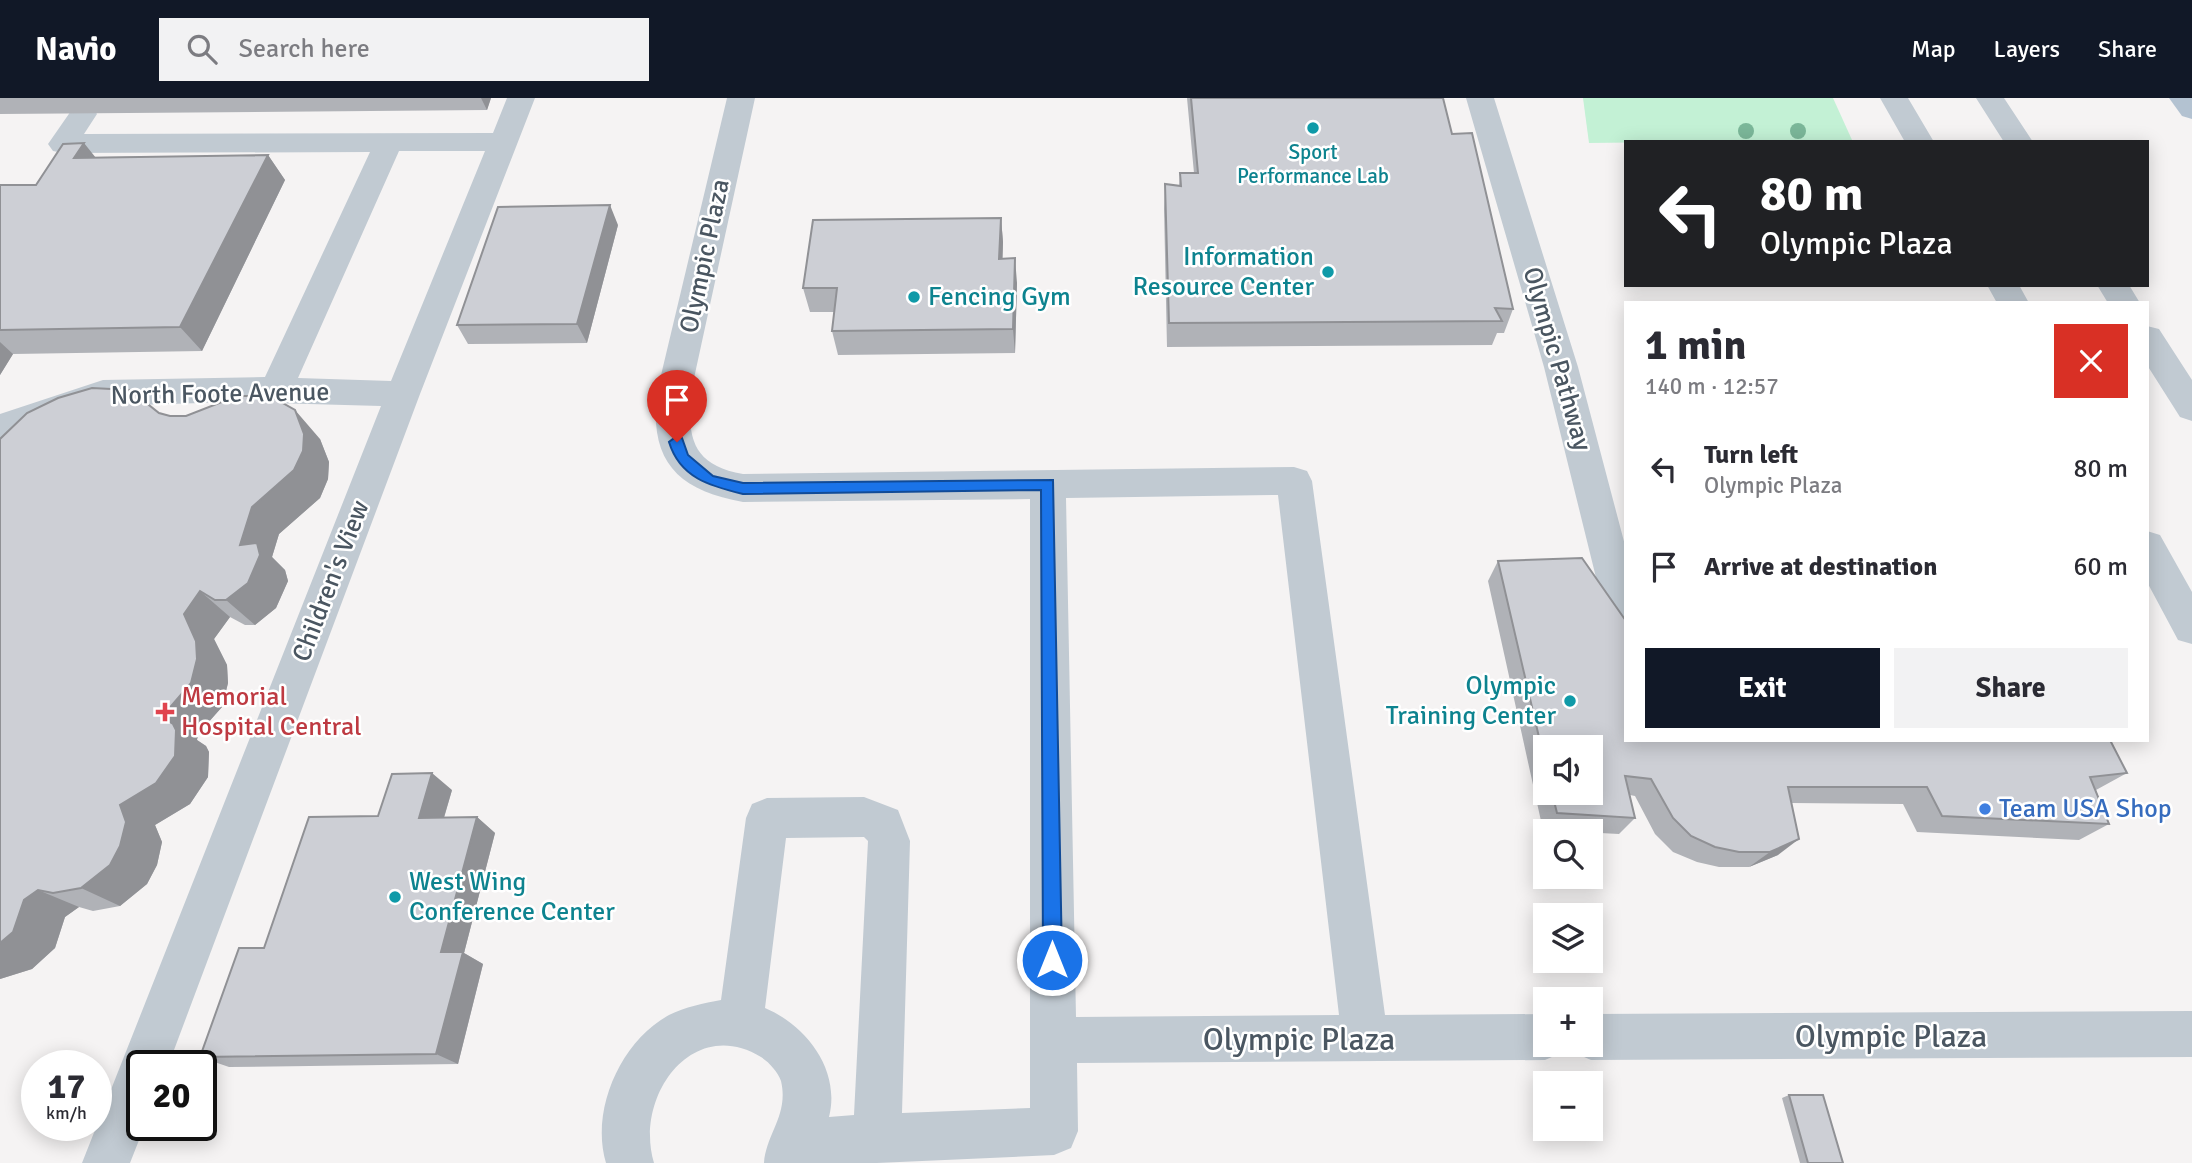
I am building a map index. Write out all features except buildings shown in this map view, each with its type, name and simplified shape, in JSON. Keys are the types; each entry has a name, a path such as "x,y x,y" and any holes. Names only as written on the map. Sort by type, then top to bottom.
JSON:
{"main road":[{"path":"2183,98 2192,110"}],"street":[{"name":"Children's View","path":"150,1050 403,394 522,98"},
{"name":"Olympic Plaza","path":"741,98 684,359 677,374 672,425 681,458 709,480 743,488 1294,481 1365,1039"},
{"name":"Olympic Pathway","path":"1480,98 1562,367 1624,614"},
{"path":"1894,98 1919,140"},
{"path":"1990,98 2018,140"},
{"path":"83,114 63,144 505,142"},
{"path":"276,390 388,142"},
{"path":"2149,341 2192,408"},
{"name":"North Foote Avenue","path":"0,428 103,393 276,390 403,394"},
{"path":"631,1163 625,1150 625,1117 635,1084 654,1055 680,1034 710,1023 741,1021 765,1028 784,1042 799,1062 806,1087 807,1114 793,1152 877,1139 1054,1131 1048,484"},
{"path":"2149,550 2192,628"},
{"path":"741,1021 766,818 864,817 883,824 889,841 877,1139"},
{"name":"Olympic Plaza","path":"1603,1037 2192,1034"},
{"name":"Olympic Plaza","path":"1053,1040 1533,1037"},
{"name":"Children's View","path":"106,1163 126,1112"}],"green space":[{"path":"1583,98 1833,98 1852,140 1624,140 1624,143 1589,143"}],"place":[{"name":"Sport Performance Lab","path":"1313,128"},
{"name":"Information Resource Center","path":"1328,272"},
{"name":"Fencing Gym","path":"914,297"},
{"name":"Olympic Training Center","path":"1570,701"},
{"name":"Memorial Hospital Central","path":"165,712"},
{"name":"Team USA Shop","path":"1985,809"},
{"name":"West Wing Conference Center","path":"395,897"}],"route":[{"path":"677,442 681,458 709,480 743,488 1048,484 1052,960"}]}
